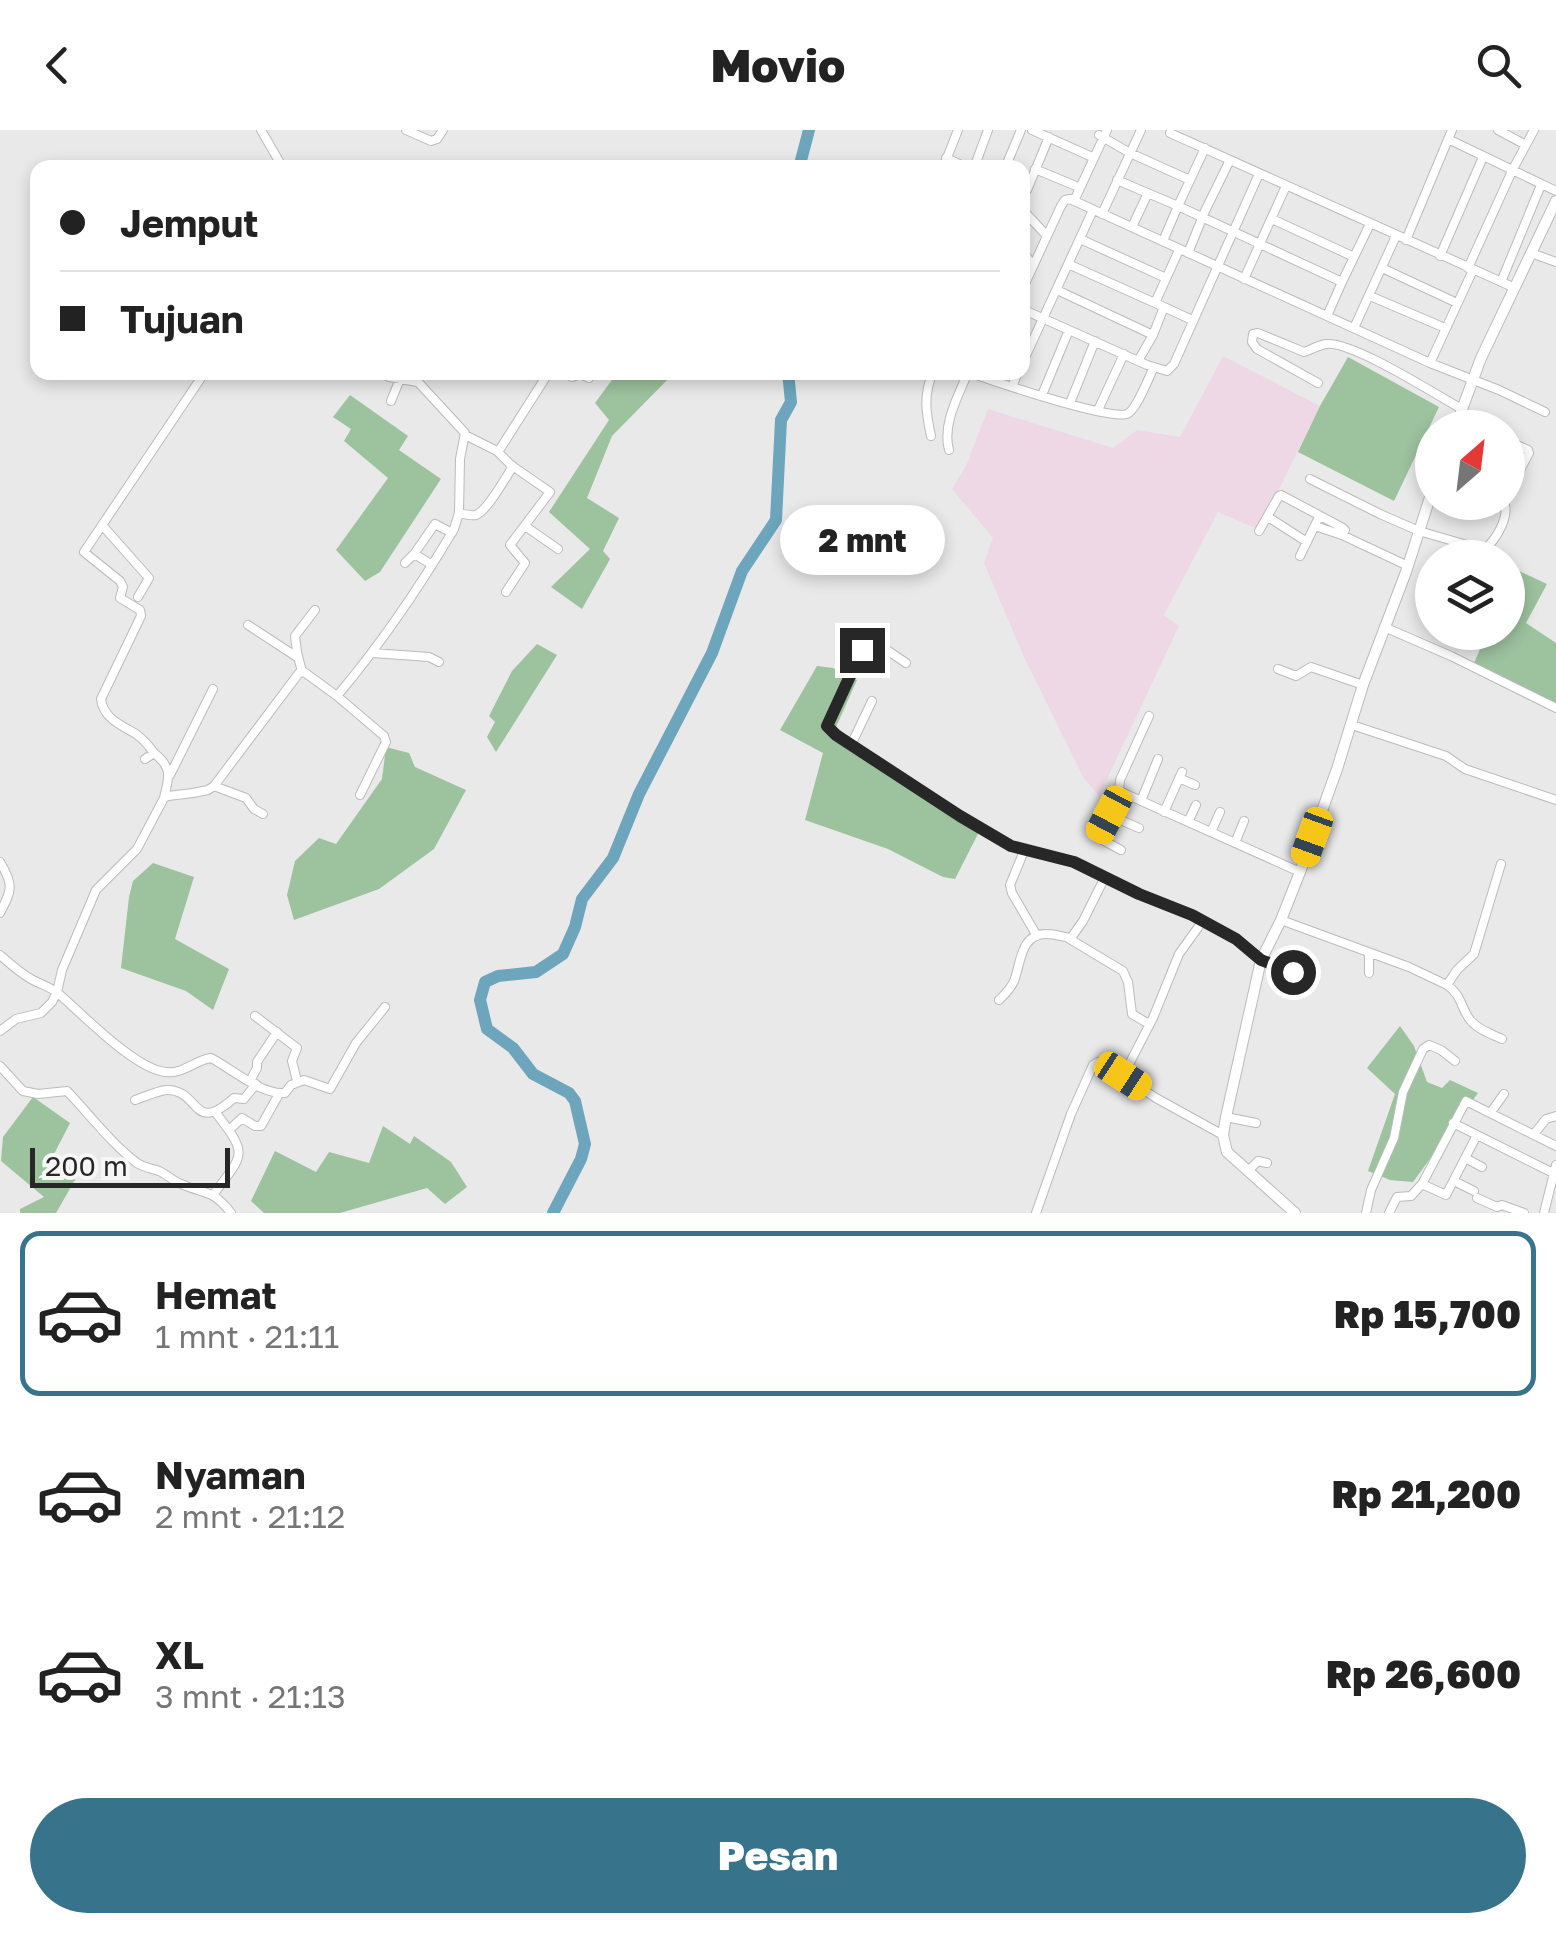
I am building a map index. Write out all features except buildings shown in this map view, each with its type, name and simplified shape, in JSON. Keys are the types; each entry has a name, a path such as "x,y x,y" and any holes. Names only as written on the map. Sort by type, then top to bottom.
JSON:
{"street":[{"path":"260,130 279,160"},
{"path":"406,130 431,142 443,130"},
{"path":"946,160 958,130"},
{"path":"975,160 988,130"},
{"path":"1008,160 1021,130"},
{"path":"1032,130 1090,156"},
{"path":"1063,143 1069,130"},
{"path":"1030,348 1080,239 1117,180 1141,130"},
{"path":"1498,130 1526,145"},
{"path":"1430,363 1512,169 1534,130"},
{"path":"1169,131 1515,288"},
{"path":"1103,133 1130,153 1190,180"},
{"path":"1072,200 1103,133"},
{"path":"1072,200 1103,133"},
{"path":"1354,328 1450,134 1483,156 1556,191"},
{"path":"1030,182 1049,137"},
{"path":"1163,242 1206,148"},
{"path":"1440,256 1483,156"},
{"path":"1138,360 1153,334 1166,278 1203,218 1230,160"},
{"path":"1035,169 1076,186"},
{"path":"1030,313 1167,371 1174,364 1259,174"},
{"path":"1117,180 1342,282"},
{"path":"1502,282 1541,185"},
{"path":"1244,279 1286,186"},
{"path":"1132,227 1148,193"},
{"path":"1030,268 1065,200 1072,200 1545,412"},
{"path":"1462,410 1556,201"},
{"path":"1030,217 1047,236"},
{"path":"1272,219 1354,257"},
{"path":"1327,316 1370,224"},
{"path":"1080,239 1166,278"},
{"path":"1531,253 1556,262"},
{"path":"1068,264 1192,320"},
{"path":"1382,268 1457,303"},
{"path":"1056,290 1153,334"},
{"path":"1370,296 1445,328"},
{"path":"1042,396 1070,330"},
{"path":"1304,352 1253,334 1256,349 1318,383"},
{"path":"1070,403 1095,341"},
{"path":"1293,369 1304,352 1324,344 1344,347 1370,358 1447,410"},
{"path":"1098,410 1124,354"},
{"path":"998,380 1042,396 1124,414 1130,413 1154,367"},
{"path":"170,775 166,765 136,734 122,727 101,706 141,616 140,610 120,598 120,581 84,552 200,380"},
{"path":"391,401 400,380"},
{"path":"337,696 396,621 452,533 459,513 464,430 418,382 406,380"},
{"path":"498,451 544,380"},
{"path":"930,380 925,407 931,436"},
{"path":"949,450 947,428 965,380"},
{"path":"1012,386 1015,380"},
{"path":"465,435 498,451 550,492 510,545 524,560 524,567 506,592"},
{"path":"459,513 479,513 513,466"},
{"path":"1310,479 1419,530 1484,550 1494,540 1503,520"},
{"path":"1259,532 1280,495 1342,536 1408,566"},
{"path":"1268,516 1308,542"},
{"path":"1295,1213 1227,1152 1223,1136 1226,1117 1261,960 1300,872 1422,520"},
{"path":"1300,556 1317,521"},
{"path":"405,563 434,524 452,533"},
{"path":"102,526 149,578 138,597"},
{"path":"525,526 558,549"},
{"path":"414,554 431,564"},
{"path":"315,610 296,633 302,672 337,696 384,736 386,742 360,795"},
{"path":"248,625 298,657"},
{"path":"1384,626 1556,708"},
{"path":"906,663 869,643 862,650 827,726 960,816 1024,851 1074,862 1236,939 1261,960 1307,978"},
{"path":"373,653 429,657 438,662"},
{"path":"1278,670 1296,676 1311,667 1362,685"},
{"path":"164,798 214,786 294,677 302,672"},
{"path":"0,1032 16,1019 41,1013 52,1002 96,890 137,849 212,689"},
{"path":"850,745 872,701"},
{"path":"1121,850 1098,838 1149,716"},
{"path":"1352,726 1446,756 1466,769 1556,800"},
{"path":"144,759 154,753"},
{"path":"1141,801 1158,759"},
{"path":"1164,812 1180,775 1195,785"},
{"path":"214,786 246,798 263,814"},
{"path":"1119,791 1300,872"},
{"path":"1188,822 1196,805"},
{"path":"1211,832 1220,812"},
{"path":"1109,815 1139,828"},
{"path":"1236,843 1244,821"},
{"path":"1024,851 1010,884 1037,936"},
{"path":"0,862 11,881 0,913"},
{"path":"1447,985 1456,970 1474,954 1500,864"},
{"path":"1068,938 1083,921 1105,877"},
{"path":"1281,920 1447,985 1459,994 1472,1021 1502,1039"},
{"path":"1123,1076 1179,954 1202,922"},
{"path":"998,1000 1014,982 1020,955 1028,942 1050,934 1068,938 1123,971 1132,1014 1148,1024"},
{"path":"0,954 30,979 57,992 78,1014 153,1068 165,1072 184,1070 211,1058 279,1094 285,1094 298,1081 308,1080 330,1090 356,1043 384,1007"},
{"path":"1368,972 1369,954"},
{"path":"254,1016 297,1048 292,1062 298,1081"},
{"path":"135,1100 165,1090 180,1094 204,1113 216,1113 234,1098 244,1100 257,1062 277,1032"},
{"path":"1366,1213 1371,1190 1394,1138 1402,1092 1423,1049 1429,1046 1455,1060"},
{"path":"1036,1213 1071,1114 1098,1062 1223,1136"},
{"path":"0,1066 23,1090 38,1094 66,1091 137,1163 220,1198 231,1213"},
{"path":"165,1072 165,1090"},
{"path":"229,1130 242,1118 261,1126 279,1094"},
{"path":"1491,1112 1504,1094"},
{"path":"1389,1213 1397,1197 1412,1196 1422,1184 1467,1101 1556,1146"},
{"path":"213,1195 238,1160 239,1144 216,1113"},
{"path":"1534,1134 1546,1119 1556,1116"},
{"path":"1226,1117 1256,1123"},
{"path":"1453,1123 1554,1169 1544,1213"},
{"path":"1422,1184 1446,1195 1477,1134"},
{"path":"1465,1158 1482,1167"},
{"path":"1248,1171 1258,1162 1267,1163"},
{"path":"1454,1182 1497,1207 1502,1205 1524,1213"}],"shaded area":[{"path":"1223,356 1320,406 1259,530 1218,512 1164,615 1179,626 1099,796 1083,777 1024,657 984,563 993,538 952,489 966,466 988,409 1113,448 1137,430 1180,437"}],"green space":[{"path":"1348,357 1439,407 1415,410 1415,457 1394,501 1298,452"},
{"path":"612,380 667,380 612,436 587,498 619,518 603,551 610,559 582,609 551,587 590,549 549,512 609,420 595,403"},
{"path":"350,395 408,436 399,450 441,479 380,572 365,581 336,550 388,478 344,441 351,429 333,417"},
{"path":"1525,574 1547,584 1526,623 1556,643 1556,705 1474,663 1480,650 1525,650"},
{"path":"537,644 557,655 496,752 487,737 495,722 489,716 512,671"},
{"path":"817,666 833,668 857,680 832,736 982,826 955,879 943,877 888,849 805,820 823,753 780,730"},
{"path":"386,747 409,753 415,767 466,790 434,849 379,889 294,920 287,895 295,861 319,838 336,844 382,779"},
{"path":"153,863 194,877 175,939 229,969 213,1010 186,991 121,968 133,881"},
{"path":"1400,1026 1414,1046 1427,1082 1442,1088 1450,1080 1478,1093 1413,1182 1390,1180 1368,1171 1395,1094 1367,1068"},
{"path":"33,1097 70,1123 53,1156 79,1173 56,1213 20,1213 20,1209 44,1197 1,1161 3,1137"},
{"path":"383,1126 410,1144 414,1136 451,1162 467,1187 445,1204 427,1188 340,1213 264,1213 251,1201 275,1151 316,1172 329,1152 369,1163"}],"waterway":[{"path":"801,160 809,130"},
{"path":"553,1213 585,1144 575,1101 569,1093 533,1074 513,1048 487,1029 480,1000 485,982 498,976 536,972 563,954 582,899 613,858 639,794 712,653 742,571 776,520 781,420 791,402 789,380"}],"route":[{"path":"862,650 827,726 836,735 1011,846 1074,862 1192,915 1236,939 1261,960 1293,972"}]}
